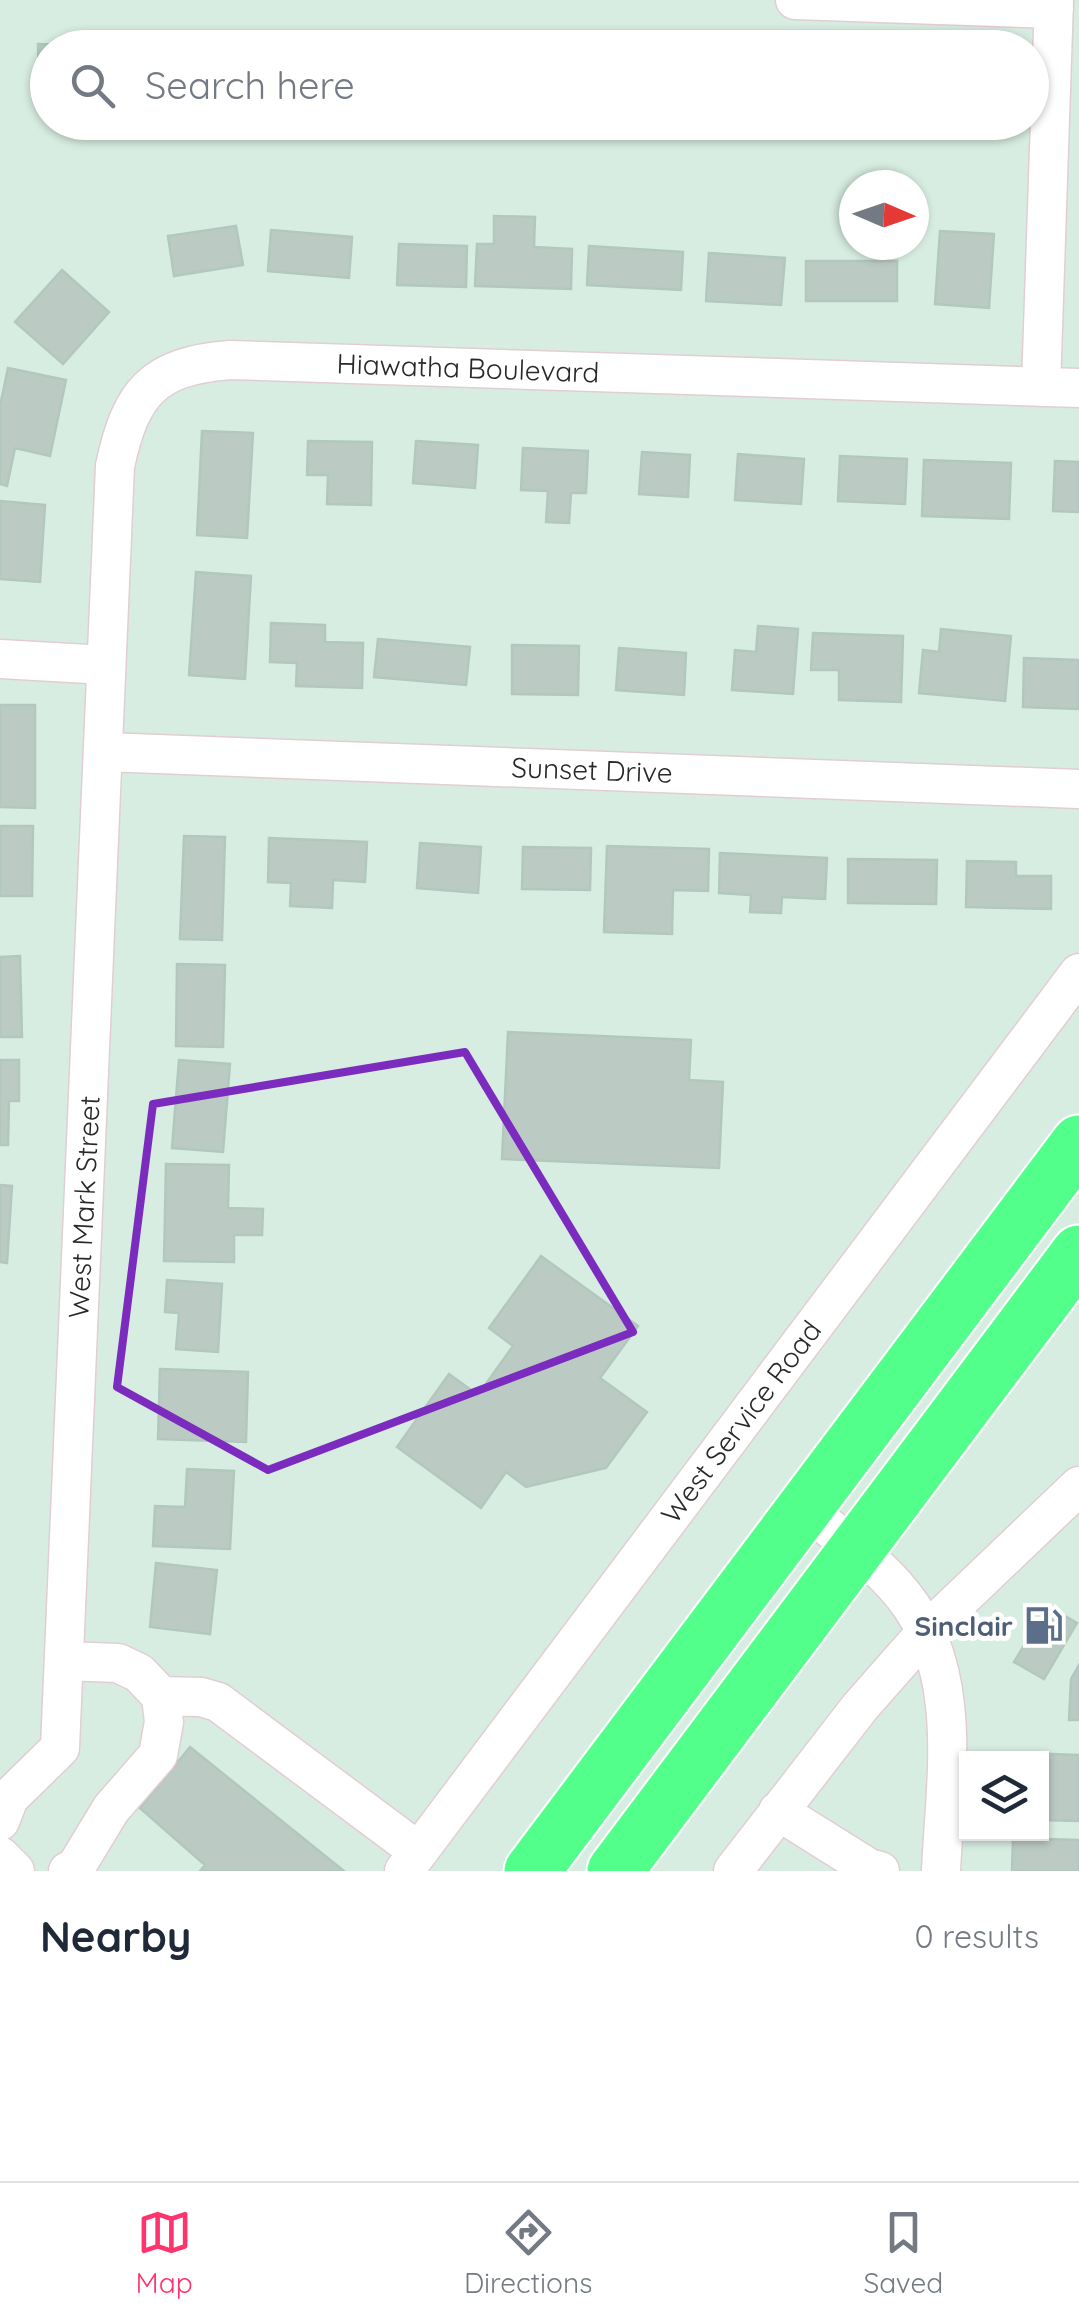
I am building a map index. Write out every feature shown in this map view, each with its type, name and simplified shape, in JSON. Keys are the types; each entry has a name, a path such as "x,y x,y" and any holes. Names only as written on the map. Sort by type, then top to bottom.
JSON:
{"highway":[{"path":"532,1871 1077,1145"},
{"path":"615,1871 1079,1253"}],"street":[{"path":"795,0 1054,5 1041,387"},
{"name":"Hiawatha Boulevard","path":"106,665 115,466 127,417 139,398 166,374 199,363 250,361 1079,388"},
{"path":"0,659 106,665"},
{"name":"West Mark Street","path":"0,1822 9,1798 60,1748 106,665"},
{"name":"Sunset Drive","path":"105,752 1079,789"},
{"name":"West Service Road","path":"411,1861 1079,973"},
{"path":"733,1871 860,1708 926,1632 1079,1486"},
{"path":"805,1509 856,1549 902,1593 926,1632 944,1686 942,1871"},
{"path":"64,1661 118,1663 139,1673 161,1696 164,1722 158,1755 111,1809 74,1870 68,1871"},
{"path":"161,1696 201,1697 218,1702 411,1861"},
{"path":"778,1811 871,1870"},
{"path":"0,1856 16,1871"}],"highlighted area":[{"path":"465,1052 633,1332 268,1470 117,1387 153,1104"}],"building":[{"path":"494,216 535,217 534,247 572,249 571,289 475,286 477,244 494,244"},
{"path":"236,226 243,265 174,276 168,236"},
{"path":"271,230 352,237 349,278 268,271"},
{"path":"940,231 994,234 989,308 935,304"},
{"path":"399,244 467,246 466,287 397,285"},
{"path":"589,246 683,252 681,290 587,285"},
{"path":"709,253 785,258 781,305 706,301"},
{"path":"806,261 897,261 897,301 806,301"},
{"path":"62,270 109,312 63,364 15,322"},
{"path":"8,368 66,380 50,456 15,448 7,486 0,484 0,406"},
{"path":"202,431 253,433 247,538 197,535"},
{"path":"308,441 372,442 371,505 327,504 328,475 307,475"},
{"path":"416,441 478,445 475,488 413,483"},
{"path":"523,448 588,451 586,493 571,493 569,523 546,522 548,491 521,490"},
{"path":"642,452 690,455 688,497 639,494"},
{"path":"738,454 804,459 801,504 735,500"},
{"path":"840,456 907,459 905,504 838,501"},
{"path":"924,460 1011,463 1009,519 922,516"},
{"path":"1055,461 1079,462 1079,512 1053,511"},
{"path":"0,501 45,505 40,582 0,579"},
{"path":"196,572 251,576 245,679 189,675"},
{"path":"271,623 325,625 325,642 363,643 362,688 296,686 297,663 270,662"},
{"path":"758,626 798,629 793,694 732,690 735,650 756,652"},
{"path":"941,629 1011,636 1005,701 919,693 923,650 939,652"},
{"path":"813,633 903,636 901,702 839,700 839,670 811,670"},
{"path":"378,639 470,647 466,685 374,677"},
{"path":"512,645 579,646 578,695 512,694"},
{"path":"619,648 686,653 684,695 616,690"},
{"path":"1024,658 1079,660 1079,709 1023,707"},
{"path":"0,705 35,705 35,808 0,807"},
{"path":"0,826 33,826 32,896 0,896"},
{"path":"184,836 225,837 222,940 180,939"},
{"path":"269,838 367,842 365,882 333,880 332,908 290,906 291,883 268,882"},
{"path":"420,843 481,847 478,893 417,888"},
{"path":"607,846 709,849 708,891 673,890 672,934 604,932"},
{"path":"523,847 591,848 590,890 522,889"},
{"path":"720,853 827,858 825,899 782,897 781,913 750,912 751,895 719,893"},
{"path":"848,859 937,860 936,904 848,903"},
{"path":"967,861 1016,862 1016,876 1051,876 1051,909 966,907"},
{"path":"20,956 22,1037 0,1037 0,957"},
{"path":"177,964 225,965 223,1047 176,1046"},
{"path":"508,1032 691,1040 689,1080 723,1082 719,1168 502,1159"},
{"path":"0,1060 19,1060 19,1101 9,1101 8,1145 0,1145"},
{"path":"179,1060 230,1064 223,1152 172,1148"},
{"path":"166,1164 229,1165 228,1208 263,1209 262,1235 234,1235 234,1262 164,1261"},
{"path":"0,1185 12,1186 7,1263 0,1262"},
{"path":"541,1256 638,1326 600,1378 647,1412 606,1468 526,1487 506,1472 481,1508 397,1447 449,1374 478,1395 513,1346 489,1328"},
{"path":"167,1280 222,1284 218,1352 176,1349 179,1313 165,1312"},
{"path":"160,1369 248,1372 246,1442 158,1439"},
{"path":"187,1469 234,1471 230,1549 153,1546 155,1506 185,1507"},
{"path":"156,1563 217,1570 210,1634 150,1627"},
{"path":"1048,1606 1077,1623 1044,1679 1014,1662"},
{"path":"1079,1665 1079,1720 1069,1720 1071,1679"},
{"path":"190,1747 344,1871 200,1871 205,1865 140,1808"},
{"path":"1049,1754 1079,1755 1079,1821 1049,1820"},
{"path":"1079,1840 1079,1871 1012,1871 1013,1841"}],"place":[{"name":"Sinclair","path":"1043,1626"}]}
